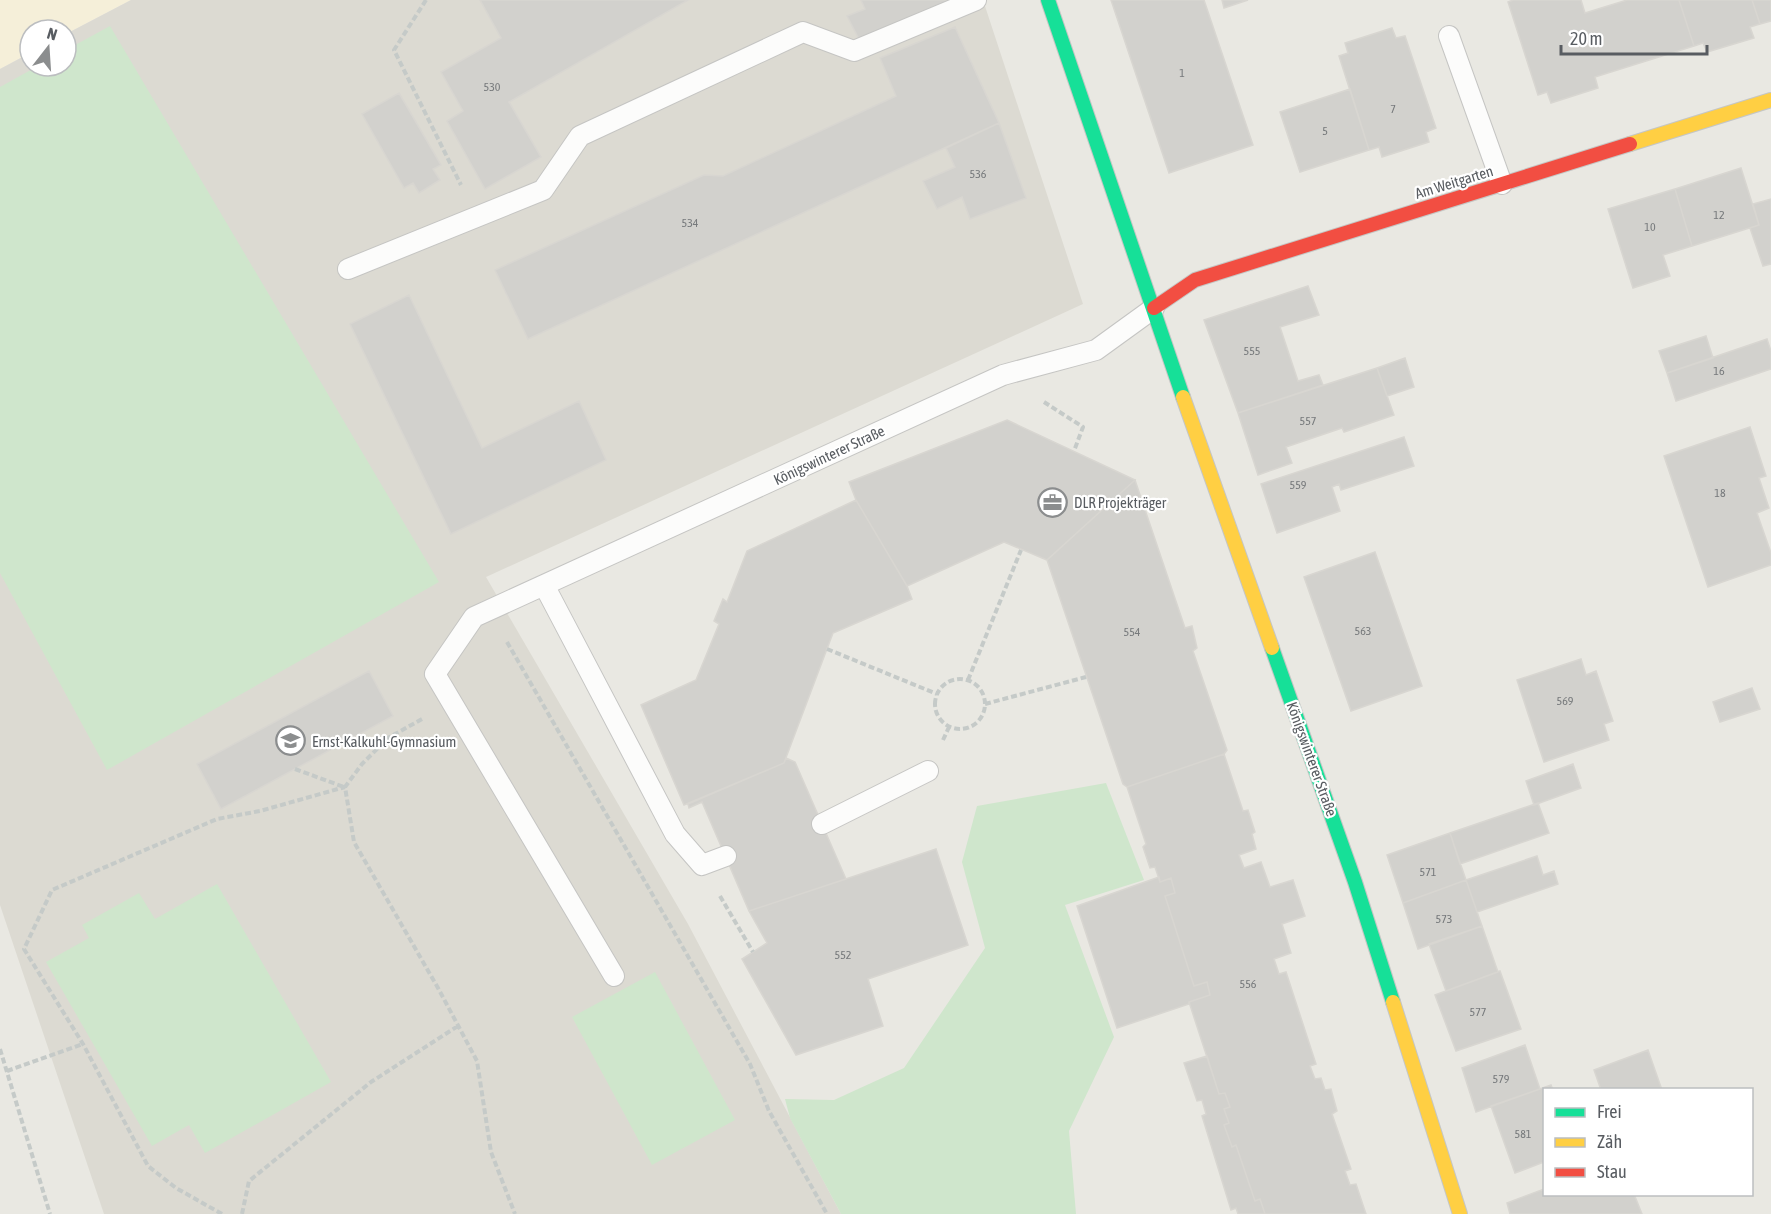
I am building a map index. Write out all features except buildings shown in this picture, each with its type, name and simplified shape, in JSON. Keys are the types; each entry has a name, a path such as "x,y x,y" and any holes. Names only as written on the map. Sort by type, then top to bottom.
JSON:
{"main road":[{"name":"Königswinterer Straße","path":"1048,0 1355,882 1460,1214"},
{"name":"Am Weitgarten","path":"1154,308 1195,280 1771,100"}],"lane":[{"path":"348,269 543,190 580,136 803,32 854,51 976,0"},
{"path":"1449,36 1502,184"},
{"name":"Königswinterer Straße","path":"451,703 435,674 474,617 1003,375 1096,350 1154,308"},
{"path":"544,585 675,834 702,865 726,856"},
{"path":"451,703 614,976"},
{"path":"822,824 928,771"}],"path":[{"path":"426,0 394,50 477,218"},
{"path":"1003,375 1083,427 1074,451"},
{"path":"969,680 1021,550"},
{"path":"495,607 750,1064 769,1111 827,1214"},
{"path":"827,649 937,694"},
{"path":"986,704 1086,677"},
{"path":"969,680 983,694 986,704 983,715 968,729 949,727 936,713 934,703 937,694 950,681 969,680"},
{"path":"222,1214 176,1188 148,1166 83,1044 24,949 52,890 217,819 260,811 345,787 362,764 388,738 451,703"},
{"path":"295,769 345,787"},
{"path":"345,787 354,842 477,1061 491,1152 515,1214"},
{"path":"702,865 753,952"},
{"path":"242,1214 249,1181 371,1082 458,1026"},
{"path":"7,1071 83,1044"},
{"path":"0,1049 50,1214"}],"shaded area":[{"path":"0,0 131,0 78,28 78,18 18,18 18,59 0,69"},
{"name":"Ernst-Kalkuhl-Gymnasium","path":"131,0 983,0 1083,304 486,577 688,924 841,1214 104,1214 0,905 0,69 18,59 18,78 78,78 78,28"}],"green space":[{"path":"110,26 439,582 107,770 0,573 0,87 18,77 78,78 78,43"},
{"path":"1106,783 1144,880 1065,905 1114,1037 1069,1131 1076,1214 841,1214 790,1118 785,1099 834,1100 904,1068 985,948 962,862 977,806"},
{"path":"217,884 331,1082 205,1153 189,1125 152,1146 46,962 89,938 82,925 139,893 155,919"},
{"path":"655,972 735,1120 652,1165 572,1017"}],"traffic: fast":[{"path":"1048,0 1183,397"},
{"path":"1272,648 1355,882 1393,1002"}],"traffic: slow":[{"path":"1630,144 1771,100"},
{"path":"1183,397 1272,648"},
{"path":"1393,1002 1460,1214"}],"traffic: jam":[{"path":"1154,308 1195,280 1630,144"}],"place":[{"name":"DLR Projekträger","path":"1053,502"},
{"name":"Ernst-Kalkuhl-Gymnasium","path":"291,741"}]}
